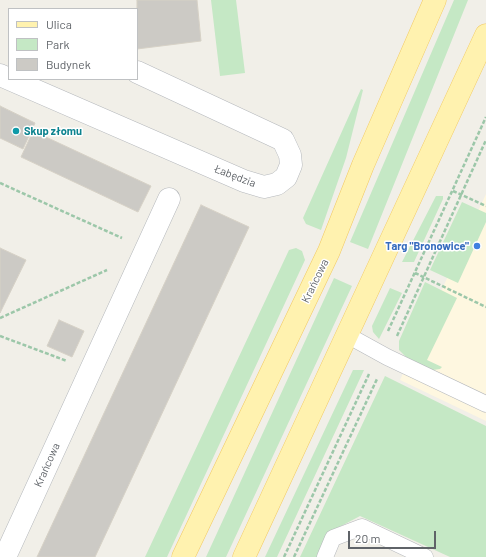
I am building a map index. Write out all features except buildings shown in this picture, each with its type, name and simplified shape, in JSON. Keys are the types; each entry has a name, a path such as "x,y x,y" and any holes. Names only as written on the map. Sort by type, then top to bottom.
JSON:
{"main road":[{"name":"Krańcowa","path":"183,557 329,251 364,165 435,0"},
{"path":"244,557 486,34"}],"street":[{"name":"Łabędzia","path":"11,80 244,182 264,187 278,184 286,177 291,165 290,155 283,140 138,72"},
{"name":"Krańcowa","path":"5,557 169,199"}],"lane":[{"path":"348,335 387,357 486,404"},
{"path":"325,557 333,538 362,527 425,557"}],"path":[{"path":"284,557 486,117"},
{"path":"0,183 146,249"},
{"path":"453,191 486,206"},
{"path":"0,318 112,267"},
{"path":"415,273 486,307"},
{"path":"0,336 91,370"}],"shaded area":[{"path":"486,194 486,421 400,380"}],"green space":[{"path":"211,0 236,0 245,73 220,76"},
{"path":"454,0 468,0 368,249 350,242"},
{"path":"361,89 363,90 346,158 321,230 306,224 303,218"},
{"path":"436,196 443,196 443,199 414,262 402,262"},
{"path":"462,202 486,213 486,222 458,283 430,270"},
{"path":"296,248 302,251 305,260 167,557 145,557 289,250"},
{"path":"334,278 352,286 226,557 206,557"},
{"path":"425,282 457,298 427,360 442,367 440,369 433,370 407,358 399,350 399,341"},
{"path":"390,288 402,293 379,339 373,332 372,326"},
{"path":"353,370 364,370 277,557 265,557"},
{"path":"385,376 486,426 486,557 450,557 360,516 330,532 319,557 300,557"}],"place":[{"name":"Skup złomu","path":"16,131"},
{"name":"Targ \"Bronowice\"","path":"477,246"}]}
